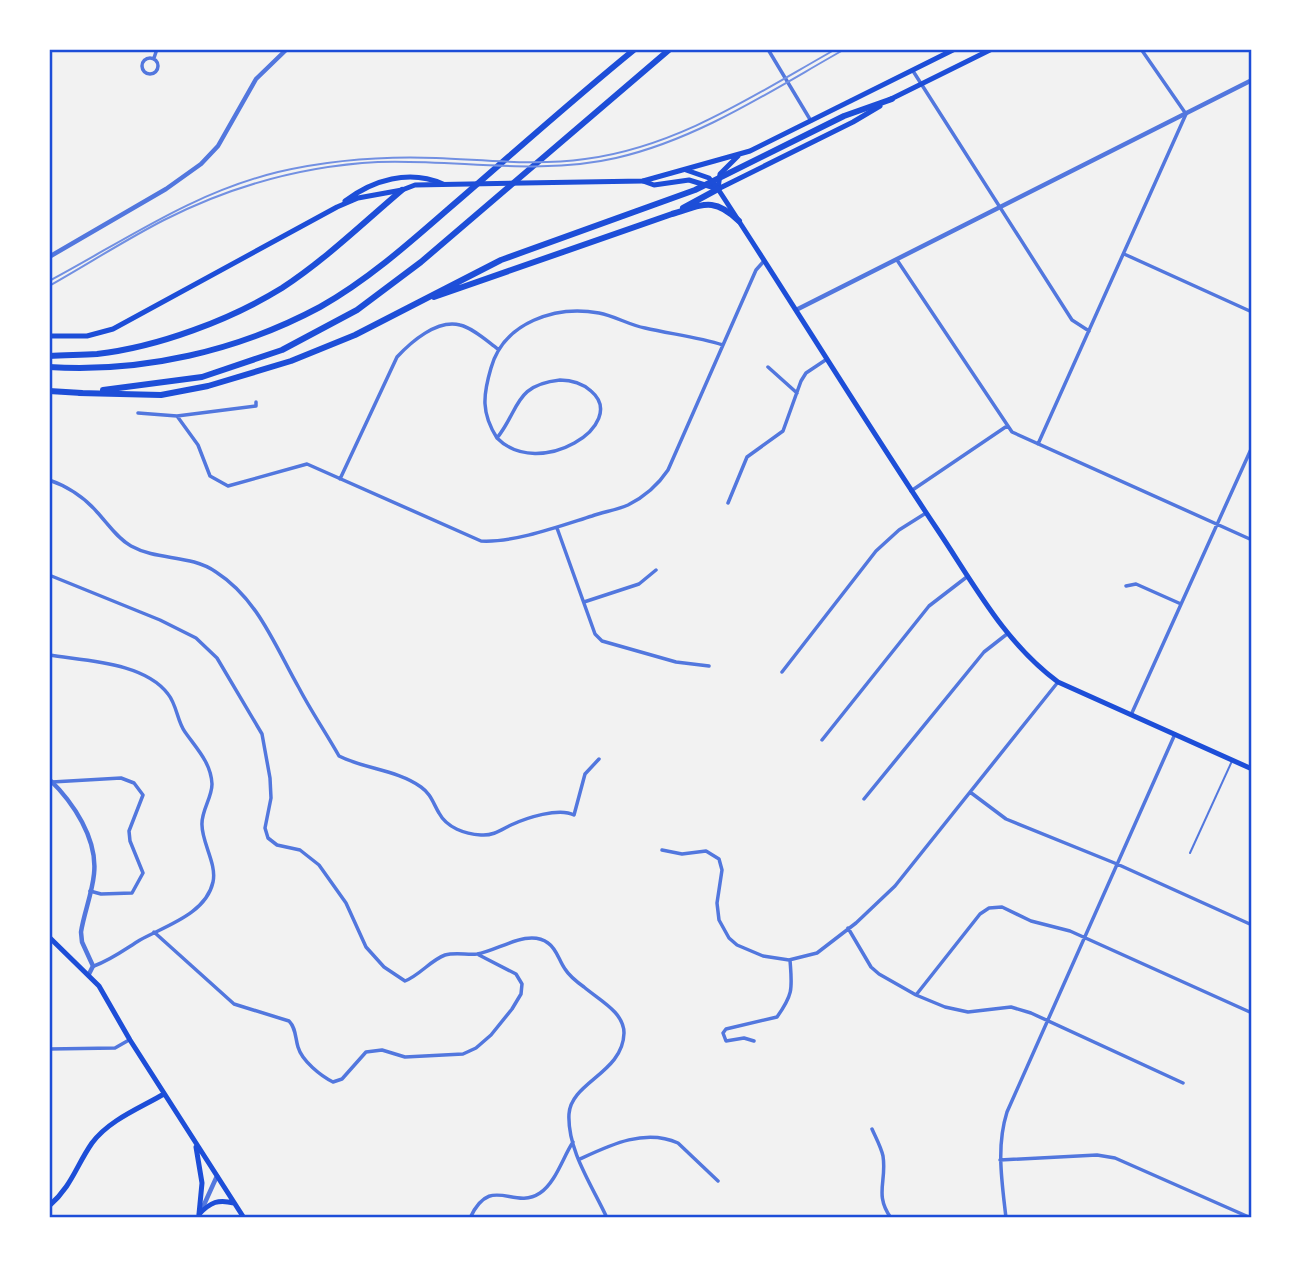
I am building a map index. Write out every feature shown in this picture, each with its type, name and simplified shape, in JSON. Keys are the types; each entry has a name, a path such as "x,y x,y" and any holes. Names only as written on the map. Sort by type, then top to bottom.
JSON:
{"highway":[{"path":"49,366 112,367 154,362 244,341 295,320 377,270 635,49"},
{"path":"79,393 202,377 282,350 325,328 390,287 670,49"},
{"path":"49,391 161,395 208,386 328,347 519,252 673,198 749,164 844,116 892,99"},
{"path":"49,356 97,354 126,349 235,313 283,286 321,259 402,190"},
{"path":"672,214 718,190"},
{"path":"419,302 709,203 727,209 739,220"}],"main road":[{"path":"49,336 87,335 113,329 358,198 415,185 643,181 741,154 955,49"},
{"path":"643,181 654,185 689,180 718,190 992,49"},
{"path":"718,190 720,174 741,154"},
{"path":"686,170 709,178 718,190 911,491 1007,634 1031,661 1058,682 1252,769"},
{"path":"337,207 359,191 388,180 415,176 443,184"},
{"path":"49,937 89,974 106,997 130,1040 244,1218"},
{"path":"49,1206 68,1186 97,1137 113,1124 164,1094"},
{"path":"194,1140 202,1183 199,1216"},
{"path":"199,1216 208,1205 221,1200 234,1203"}],"street":[{"path":"154,58 157,49"},
{"path":"49,257 166,189 201,164 226,135 256,79 287,49"},
{"path":"1141,49 1186,114"},
{"path":"769,51 811,121"},
{"path":"148,58 154,58 159,68 153,74 147,74 143,70 144,62 148,58"},
{"path":"912,70 1072,320 1089,331"},
{"path":"796,310 1250,82"},
{"path":"1038,444 1186,114"},
{"path":"1124,254 1252,312"},
{"path":"896,259 1012,432 1252,540"},
{"path":"177,416 198,445 210,476 228,486 307,464 481,541 501,541 556,527 628,505 649,492 660,481 668,470 756,270 764,261"},
{"path":"497,438 504,430 520,397 537,385 560,380 576,382 591,391 599,401 600,412 584,437 568,448 547,454 512,450 497,438 487,423 484,407 485,385 498,349 507,338 527,323 548,315 578,311 606,314 640,327 723,345"},
{"path":"340,479 397,357 407,346 448,324 464,326 498,349"},
{"path":"728,503 747,457 783,431 806,373 827,359"},
{"path":"768,367 797,393"},
{"path":"138,413 177,416 256,406 256,402"},
{"path":"911,491 1007,426"},
{"path":"1132,715 1252,447"},
{"path":"49,480 70,490 87,503 131,546 145,552 198,562 216,571 233,585 268,628 299,689 339,756 420,786 430,795 445,821 462,831 490,835 534,818 561,812 574,815 585,775 599,759"},
{"path":"782,672 876,551 899,530 926,513"},
{"path":"556,527 595,634 601,641 676,662 709,666"},
{"path":"584,602 639,584 656,570"},
{"path":"49,575 160,620 196,638 217,658 262,734 270,778 271,798 265,828 268,838 276,845 300,850 319,865 346,903 366,947 384,967 405,981 444,956 477,954 509,943 539,938 549,943 570,975 620,1016 623,1041 610,1067 579,1092 569,1114 573,1142 607,1218"},
{"path":"822,740 929,606 968,576"},
{"path":"1126,586 1136,584 1181,604"},
{"path":"864,799 984,652 1007,634"},
{"path":"49,655 126,667 163,688 170,696 185,732 207,764 212,785 202,823 214,878 208,894 191,912 110,961 93,966 89,974"},
{"path":"662,850 682,854 706,851 719,859 722,870 717,903 723,929 737,946 763,956 790,960 817,953 881,901 895,886 1058,682"},
{"path":"1006,1218 1000,1160 1007,1112 1175,734"},
{"path":"51,780 121,778 134,783 143,795 129,831 130,841 143,873 138,885 132,893 101,894 90,891"},
{"path":"51,780 68,801 90,842 94,864 81,932 82,942 93,966"},
{"path":"969,792 1006,819 1117,864 1252,925"},
{"path":"916,995 980,914 989,908 1002,907 1031,921 1084,937 1252,1013"},
{"path":"848,928 871,967 916,995 945,1007 968,1012 1011,1007 1031,1013 1182,1083"},
{"path":"154,932 234,1004 289,1021 293,1025 303,1057 330,1082 335,1083 342,1079 366,1052 382,1050 405,1057 463,1054 476,1048 491,1035 519,997 522,984 516,974 477,954"},
{"path":"754,1041 744,1038 726,1041 723,1034 726,1029 777,1017 792,991 790,960"},
{"path":"49,1049 115,1048 130,1040"},
{"path":"872,1129 883,1157 883,1205 891,1218"},
{"path":"580,1159 626,1140 671,1140 678,1143 718,1181"},
{"path":"470,1218 486,1196 530,1196 542,1191 573,1142"},
{"path":"1000,1160 1097,1155 1115,1158 1251,1218"},
{"path":"199,1216 217,1176"}],"lane":[{"path":"1190,853 1233,760"}],"tram line":[{"path":"49,281 160,219 247,181 317,164 376,158 548,162 619,153 684,131 746,100 836,49"}],"railway":[{"path":"49,286 189,208 241,188 295,173 378,162 557,166 616,158 647,150 734,112 845,49"}]}
